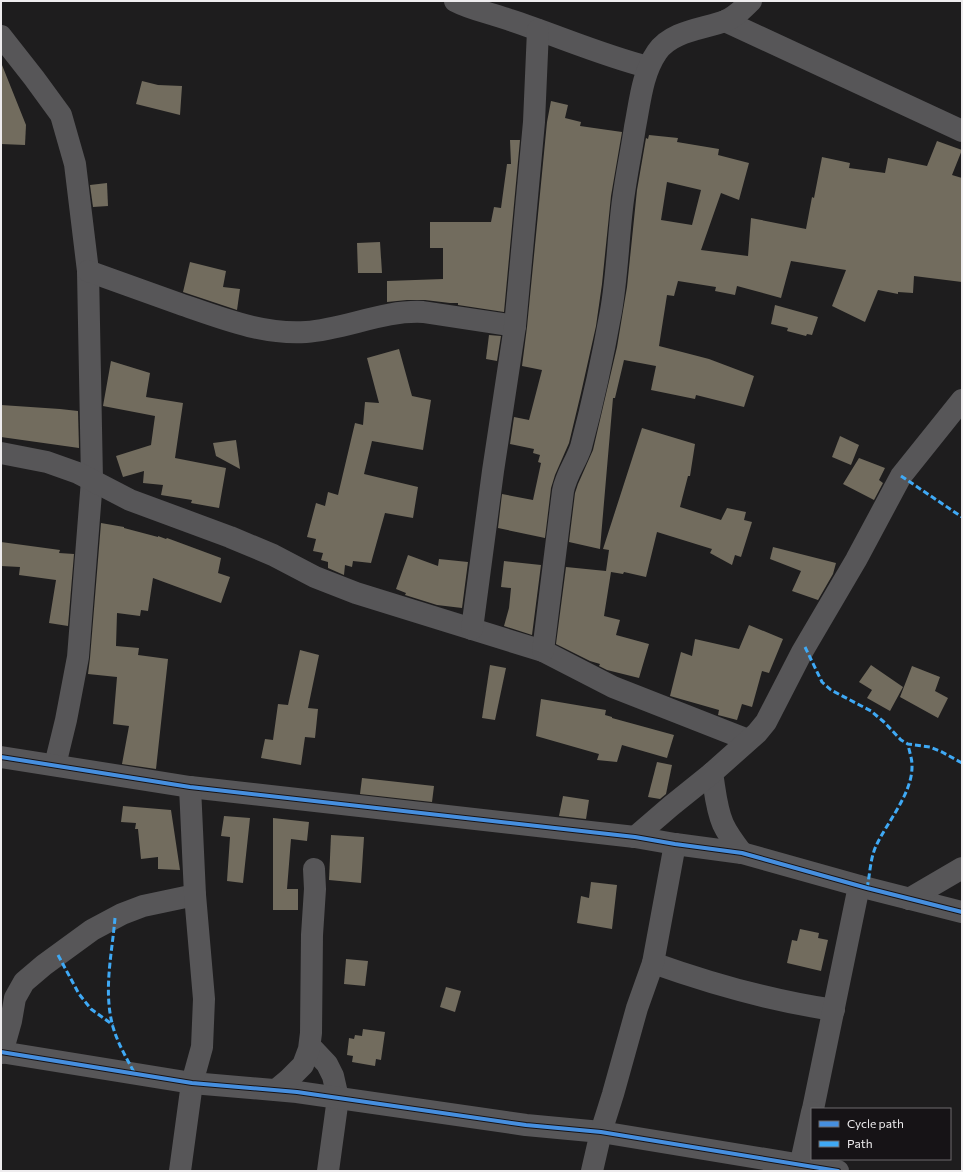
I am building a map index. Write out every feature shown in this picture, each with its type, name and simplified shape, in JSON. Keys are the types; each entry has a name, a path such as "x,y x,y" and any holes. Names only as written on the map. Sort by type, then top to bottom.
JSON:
{"street":[{"path":"455,1 464,6 510,20 618,59 648,67"},
{"path":"543,651 563,491 567,477 581,446 611,309 623,200 640,98 648,67 658,51 672,40 702,27 725,21 734,16 751,1"},
{"path":"725,21 962,131"},
{"path":"472,629 493,471 515,326 534,122 538,30"},
{"path":"1,36 61,115 75,164 88,271 92,480 78,657 66,720 55,765"},
{"path":"88,271 249,326 282,332 314,331 340,327 400,312 413,311 515,326"},
{"path":"635,837 712,773 757,733 766,722 802,652 856,560 901,476 962,400"},
{"path":"1,453 47,462 92,480 130,500 230,536 273,555 315,577 356,593 543,651 613,687 748,740"},
{"path":"1,757 190,787 635,837 742,853 859,886 962,912"},
{"path":"712,773 719,811 723,823 727,832 742,853"},
{"path":"180,1171 192,1083 202,1047 204,999 195,895 190,787"},
{"path":"592,1171 601,1132 637,1008 653,963 675,844"},
{"path":"909,899 962,868"},
{"path":"276,1090 303,1065 310,1046 312,935 315,889 314,869"},
{"path":"812,1108 859,886"},
{"path":"195,895 143,906 122,914 92,930 44,965 24,982 15,998 11,1021 1,1053 192,1083 276,1090 526,1126 601,1132 800,1168 838,1171"},
{"path":"653,963 718,985 751,992 794,1004 834,1010"},
{"path":"310,1046 327,1064 338,1098 328,1171"},
{"path":"800,1168 811,1115"}],"building":[{"path":"1,65 26,125 25,145 1,144"},
{"path":"142,81 158,85 182,86 180,115 136,104"},
{"path":"551,101 568,105 565,118 581,122 580,126 622,132 611,196 596,326 569,443 551,488 545,538 498,528 502,494 533,500 541,463 538,462 540,455 533,453 534,449 510,444 514,417 529,420 542,370 522,366 547,122"},
{"path":"649,135 678,138 677,142 719,149 718,155 749,163 739,200 721,193 701,250 748,256 751,218 806,229 822,157 850,163 849,168 885,173 888,158 927,166 937,141 962,150 952,175 962,178 962,282 914,276 913,293 898,292 898,294 878,290 865,322 832,306 846,270 791,261 781,298 737,286 735,295 715,291 716,287 678,281 674,296 667,295 659,346 709,359 754,376 744,407 696,395 695,399 651,390 656,366 624,360 615,398 613,398 600,549 569,542 575,493 593,450 617,347 627,287 637,190 646,138 648,139","holes":["667,182 701,190 692,225 661,220"]},
{"path":"510,140 520,140 504,312 458,305 458,303 425,300 387,302 387,281 443,279 443,248 430,248 430,222 491,222 494,207 501,208 507,164 511,164"},
{"path":"107,183 108,206 93,207 90,185"},
{"path":"380,242 382,273 358,273 357,243"},
{"path":"190,262 226,271 223,287 240,289 237,310 183,292"},
{"path":"775,305 818,317 812,335 807,334 806,336 787,331 788,328 771,324"},
{"path":"489,335 501,336 497,361 486,359"},
{"path":"399,349 412,396 431,400 423,450 372,441 364,474 418,487 413,518 385,513 371,563 353,561 352,567 345,565 344,575 328,568 328,562 321,560 323,553 313,551 316,539 307,537 316,503 325,506 328,492 338,495 355,423 363,425 365,402 379,403 367,358"},
{"path":"111,361 150,373 146,397 183,403 175,458 226,468 219,508 191,503 192,500 161,495 163,485 143,483 144,471 123,477 116,456 151,445 155,416 103,406"},
{"path":"1,405 78,411 79,448 1,437"},
{"path":"642,428 695,444 690,476 688,476 680,507 721,520 727,508 746,512 744,520 752,522 741,557 735,555 732,565 710,553 712,549 657,532 646,577 624,572 623,574 611,572 604,616 620,620 616,635 649,644 639,678 607,670 599,666 600,664 590,661 556,644 566,567 606,571 609,550 603,549"},
{"path":"840,436 859,445 851,465 832,457"},
{"path":"236,440 240,469 216,456 213,443"},
{"path":"859,458 885,468 879,480 883,483 874,500 843,484"},
{"path":"101,523 167,538 221,558 218,573 230,577 221,603 153,578 148,611 141,610 140,616 117,613 116,646 139,648 138,655 168,659 156,769 122,764 129,726 113,724 117,677 88,674"},
{"path":"1,542 60,550 59,553 74,554 68,626 49,623 56,580 19,575 20,567 1,566"},
{"path":"773,547 836,563 833,574 818,600 792,591 801,571 770,559"},
{"path":"408,555 438,566 439,559 468,562 462,608 437,605 405,595 406,593 396,589"},
{"path":"504,561 541,565 532,635 504,626 509,608 511,588 501,587"},
{"path":"749,625 783,639 769,673 762,671 752,707 742,704 737,720 718,715 719,710 670,696 681,652 692,656 695,639 739,649"},
{"path":"300,650 319,655 308,708 318,709 315,738 305,737 301,765 261,758 265,739 273,740 278,704 288,705"},
{"path":"490,665 506,668 495,720 482,718"},
{"path":"871,665 903,687 890,711 867,698 872,690 859,682"},
{"path":"912,666 940,677 935,691 948,698 938,718 900,697"},
{"path":"541,699 606,710 605,715 612,718 674,735 667,758 622,745 617,762 597,760 599,754 536,736"},
{"path":"657,762 672,765 666,794 660,799 648,797"},
{"path":"362,778 434,786 432,802 360,794"},
{"path":"563,796 589,800 586,819 559,816"},
{"path":"123,806 171,810 180,870 158,869 158,857 141,859 138,829 135,829 136,823 121,822"},
{"path":"224,816 250,818 243,883 227,881 230,837 221,836"},
{"path":"273,818 309,822 307,841 291,839 287,889 298,889 298,910 273,910"},
{"path":"331,835 364,837 361,883 329,880"},
{"path":"591,882 617,885 612,929 577,923 581,896 589,898"},
{"path":"800,929 819,933 818,938 828,940 821,971 787,963 792,940 797,941"},
{"path":"346,959 368,961 365,986 344,984"},
{"path":"446,987 461,991 455,1012 440,1007"},
{"path":"363,1029 385,1032 381,1060 376,1059 375,1066 352,1062 353,1056 347,1055 349,1038 354,1039 355,1035 362,1036"}],"marked path":[{"path":"901,476 962,517"},
{"path":"805,647 822,682 831,690 871,711 901,740 908,744 930,747 962,763"},
{"path":"867,888 874,851 904,797 911,776 912,760 908,744"},
{"path":"115,918 108,986 110,1013 117,1039 135,1074"},
{"path":"58,955 79,994 91,1009 113,1025"}],"cycle path":[{"path":"1,757 190,787 635,837 742,853 867,888 962,912"},
{"path":"1,1052 192,1083 297,1092 526,1125 601,1132 838,1171"}]}
